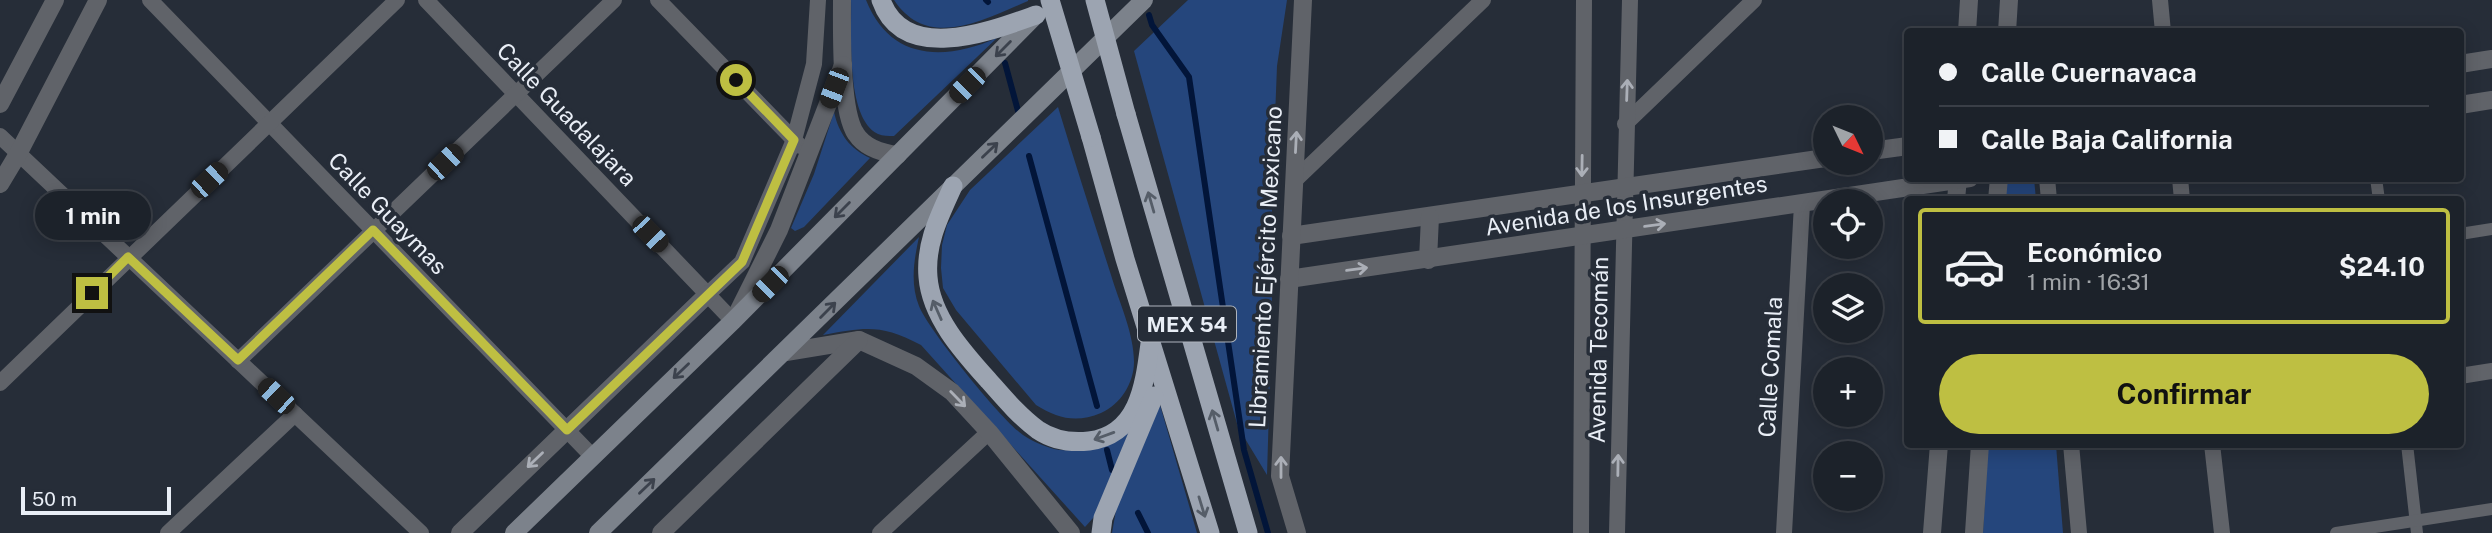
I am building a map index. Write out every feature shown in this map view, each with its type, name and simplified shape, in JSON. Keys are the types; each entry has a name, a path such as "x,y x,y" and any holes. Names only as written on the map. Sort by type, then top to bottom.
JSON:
{"highway":[{"path":"881,0 895,24 912,34 933,37 959,38 986,33 1036,15"},
{"name":"MEX 54","path":"1050,0 1125,259 1210,533"},
{"name":"Libramiento Ejército Mexicano","path":"1095,0 1248,533"},
{"path":"953,186 930,238 928,279 933,299 943,323 973,363 1019,414 1040,431 1058,440 1077,442 1096,440 1114,433 1126,422 1140,396 1151,336"},
{"path":"1101,533 1103,518 1163,376"}],"main road":[{"path":"514,533 733,321 1050,0"},
{"path":"598,533 1144,0"}],"street":[{"path":"0,104 55,0"},
{"path":"0,184 19,153 98,0"},
{"path":"0,383 397,0"},
{"name":"Calle Guadalajara","path":"426,0 733,321"},
{"path":"238,360 614,0"},
{"path":"658,0 809,155"},
{"path":"460,533 742,262 794,140 814,64 818,0"},
{"path":"842,0 842,65 849,118 854,132 874,149 898,155"},
{"name":"Libramiento Ejército Mexicano","path":"1297,533 1280,476 1303,0"},
{"path":"1294,181 1483,0"},
{"name":"Avenida Tecomán","path":"1581,533 1584,0"},
{"name":"Avenida Tecomán","path":"1616,533 1630,0"},
{"path":"1625,124 1755,0"},
{"path":"1967,28 1969,0"},
{"path":"2007,28 2009,0"},
{"path":"2160,0 2163,28"},
{"name":"Calle Guaymas","path":"157,2 269,123 593,457"},
{"path":"2464,63 2492,59"},
{"path":"733,321 779,230 842,65"},
{"path":"2464,104 2492,100"},
{"path":"0,136 421,533"},
{"path":"1883,149 1904,147"},
{"name":"Avenida de los Insurgentes","path":"1291,236 1813,160"},
{"name":"Avenida de los Insurgentes","path":"1289,279 1943,182"},
{"name":"Calle Comala","path":"1784,533 1802,204"},
{"path":"1428,260 1430,217"},
{"path":"2464,233 2492,229"},
{"path":"786,352 859,340 916,366 952,392 989,432 1071,533"},
{"path":"671,529 859,340"},
{"path":"2464,375 2492,371"},
{"path":"168,533 295,414"},
{"path":"880,533 989,432"},
{"path":"1932,533 1939,448"},
{"path":"1974,533 1980,448"},
{"path":"2071,448 2079,533"},
{"path":"2212,448 2222,533"},
{"path":"2407,448 2416,527"},
{"path":"2336,533 2416,527 2492,509"}],"shaded area":[{"path":"851,0 866,0 876,20 889,35 904,45 921,50 958,50 997,38 894,136 878,134 867,125 855,93 851,52"},
{"path":"894,0 1028,1 975,22 939,28 923,24 908,15"},
{"path":"1188,0 1287,0 1277,66 1267,475 1238,427 1134,51"},
{"path":"1058,107 1129,329 1134,362 1129,385 1114,405 1101,413 1076,419 1052,414 1036,405 956,310 943,288 941,268 942,245 947,225 970,190"},
{"path":"834,112 846,140 870,158 804,227 795,231 791,228 814,174"},
{"path":"2006,182 2034,182 2036,196 2004,196"},
{"path":"919,237 914,280 919,306 950,353 1013,427 1039,444 1069,450 1133,422 1094,517 1085,527 921,345 884,330 862,329 823,335"},
{"path":"1160,405 1197,533 1112,533 1116,510"},
{"path":"1988,448 2056,448 2063,533 1983,533"}],"waterway":[{"path":"1149,15 1152,25 1189,77 1244,450 1268,533"},
{"path":"1005,63 1018,111"},
{"path":"1029,156 1097,406"},
{"path":"1107,450 1112,470"},
{"path":"1138,513 1148,533"}],"route":[{"path":"92,293 128,257 238,360 373,230 567,430 742,262 754,238 794,140 736,80"}]}
